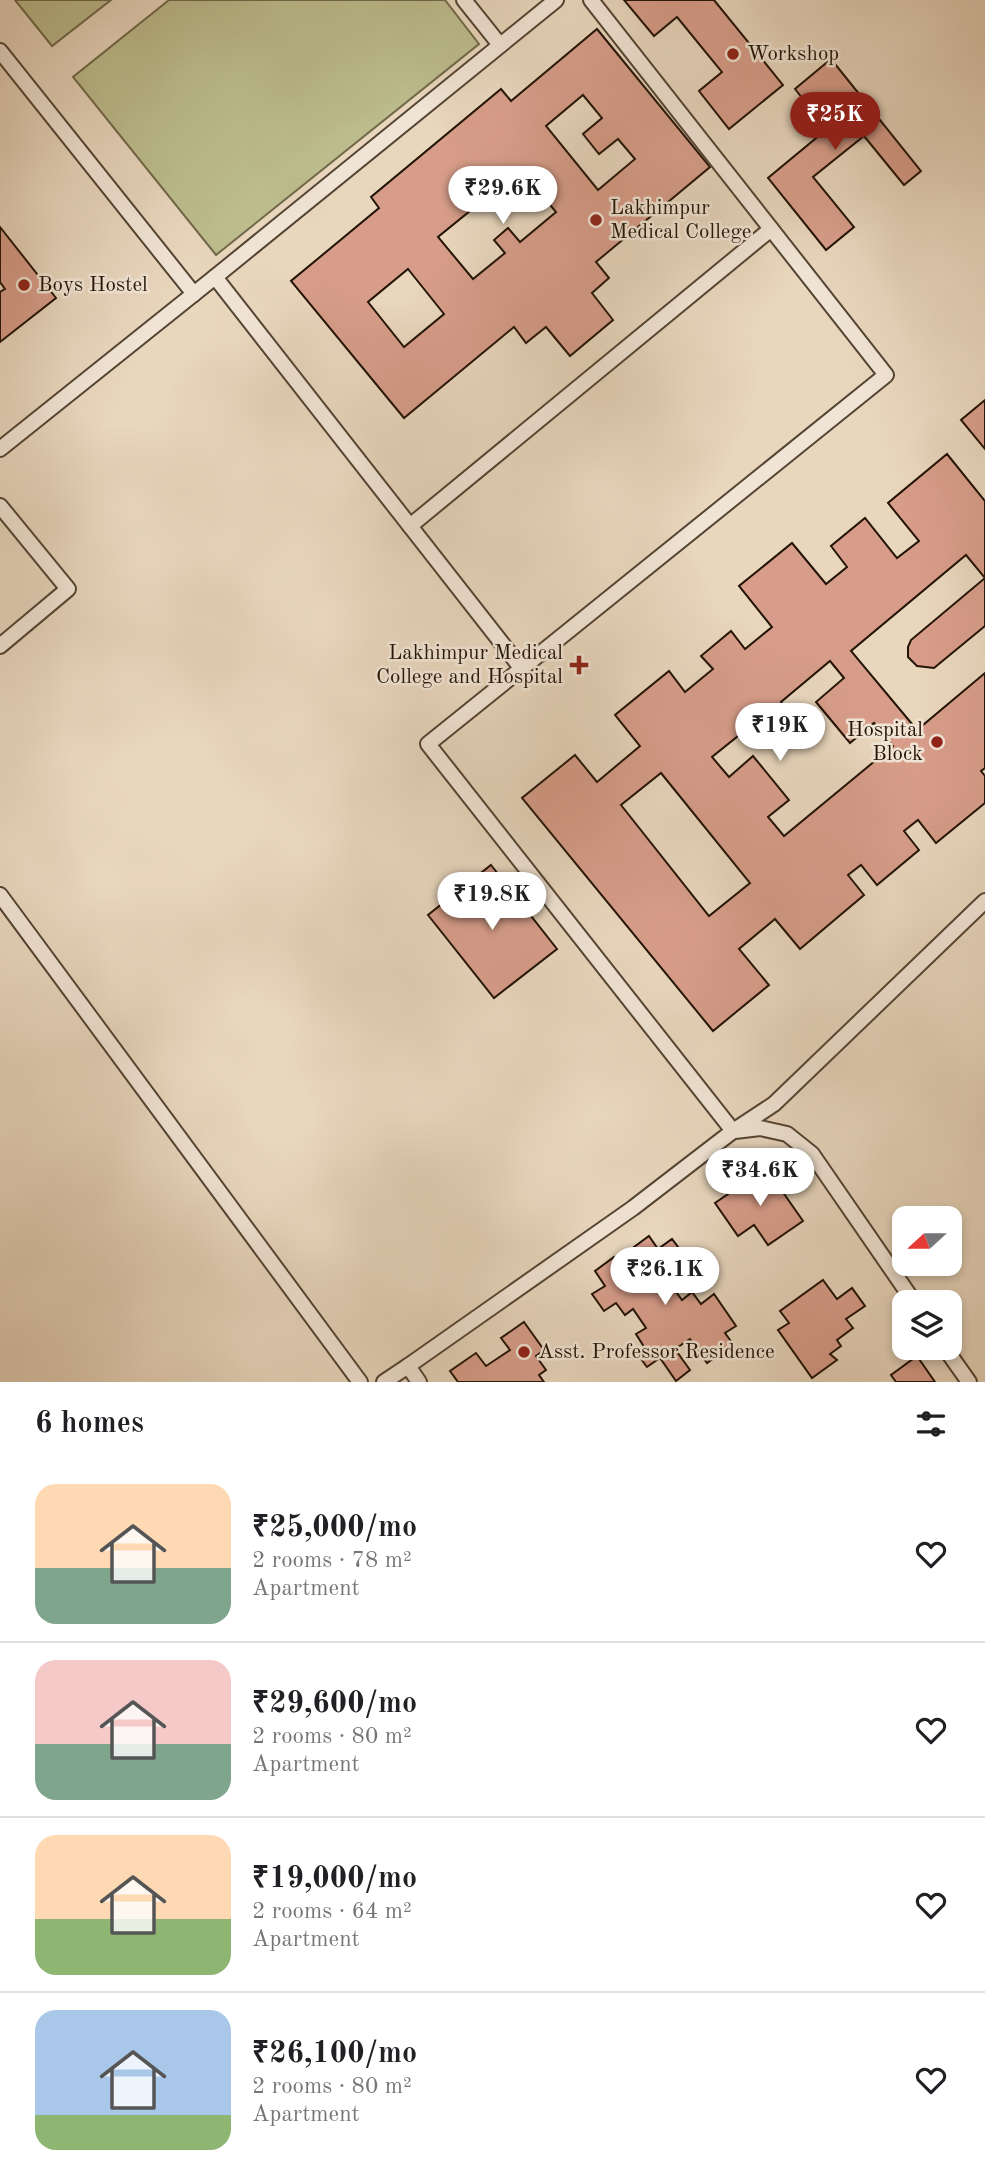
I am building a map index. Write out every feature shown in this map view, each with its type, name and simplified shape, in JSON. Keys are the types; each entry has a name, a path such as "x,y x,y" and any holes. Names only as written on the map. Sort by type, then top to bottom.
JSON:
{"lane":[{"path":"464,0 500,45"},
{"path":"0,449 556,0"},
{"path":"591,0 886,375 428,744 733,1131"},
{"path":"0,51 194,294"},
{"path":"410,526 771,229"},
{"path":"215,277 522,669"},
{"path":"0,506 68,589 0,646"},
{"path":"0,895 360,1382"},
{"path":"384,1382 633,1208 733,1131 774,1104 985,901"},
{"path":"733,1131 760,1128 788,1133 811,1154 906,1290"},
{"path":"953,1360 969,1382"},
{"path":"408,1366 419,1382"}],"green space":[{"path":"15,0 111,0 52,46"},
{"path":"169,0 445,0 479,44 216,255 73,77"}],"building":[{"name":"Workshop","path":"624,0 714,0 783,85 729,129 699,91 722,72 677,17 654,36"},
{"name":"Lakhimpur Medical College","path":"597,29 710,167 596,262 609,278 592,293 613,320 570,356 546,327 526,343 514,327 404,418 291,281 379,208 371,197 501,89 511,101","holes":["583,95 602,118 583,134 599,154 618,139 635,159 598,190 546,126","518,172 524,180 510,191 525,209 542,195 556,212 520,242 508,228 494,240 505,253 473,279 438,237","408,269 444,314 404,347 368,302"]},
{"path":"831,59 921,171 904,185 864,136 813,177 854,227 826,250 768,178 827,129 795,89"},
{"name":"Boys Hostel","path":"0,227 56,298 0,342 0,292 5,289 0,282"},
{"path":"985,400 985,449 961,420"},
{"name":"Hospital Block","path":"947,454 985,501 985,578 966,555 851,651 917,730 985,673 985,768 981,771 985,776 985,803 936,843 918,820 904,831 919,850 877,885 861,865 848,875 864,895 800,949 775,919 739,949 769,985 713,1031 522,798 575,755 597,782 640,746 615,715 669,671 685,692 713,669 701,656 731,631 745,649 772,627 739,586 792,543 826,584 847,567 831,546 865,518 897,558 919,541 888,503","holes":["830,661 844,678 816,702 850,743 874,723 893,746 784,836 768,817 789,800 753,756 729,777 712,757 758,720 775,741 797,722 781,702","661,773 750,883 709,916 621,805"]},
{"name":"Hospital Block","path":"985,578 985,626 934,668 917,666 908,657 911,640"},
{"path":"491,865 557,949 494,998 428,915"},
{"path":"766,1168 803,1221 768,1245 754,1225 738,1236 715,1203"},
{"path":"649,1236 658,1249 672,1239 687,1259 676,1267 686,1281 674,1289 682,1300 692,1292 701,1304 714,1294 736,1326 725,1333 733,1344 707,1363 690,1339 675,1349 690,1370 676,1381 660,1358 647,1367 638,1355 646,1350 636,1334 646,1328 633,1309 625,1315 616,1303 604,1311 592,1294 605,1286 595,1271 614,1257 624,1272 642,1259 634,1247"},
{"path":"823,1280 837,1299 852,1288 865,1306 846,1319 853,1328 837,1340 841,1346 830,1354 837,1360 812,1378 778,1330 789,1323 780,1311"},
{"name":"Asst. Professor Residence","path":"524,1322 544,1350 536,1356 546,1370 539,1375 544,1382 458,1382 450,1371 476,1353 486,1366 510,1350 501,1338"},
{"path":"912,1360 920,1360 935,1382 896,1382 891,1375"}],"place":[{"name":"Workshop","path":"733,54"},
{"name":"Lakhimpur Medical College","path":"596,220"},
{"name":"Boys Hostel","path":"24,285"},
{"name":"Lakhimpur Medical College and Hospital","path":"579,665"},
{"name":"Hospital Block","path":"937,742"},
{"name":"Asst. Professor Residence","path":"524,1352"}]}
